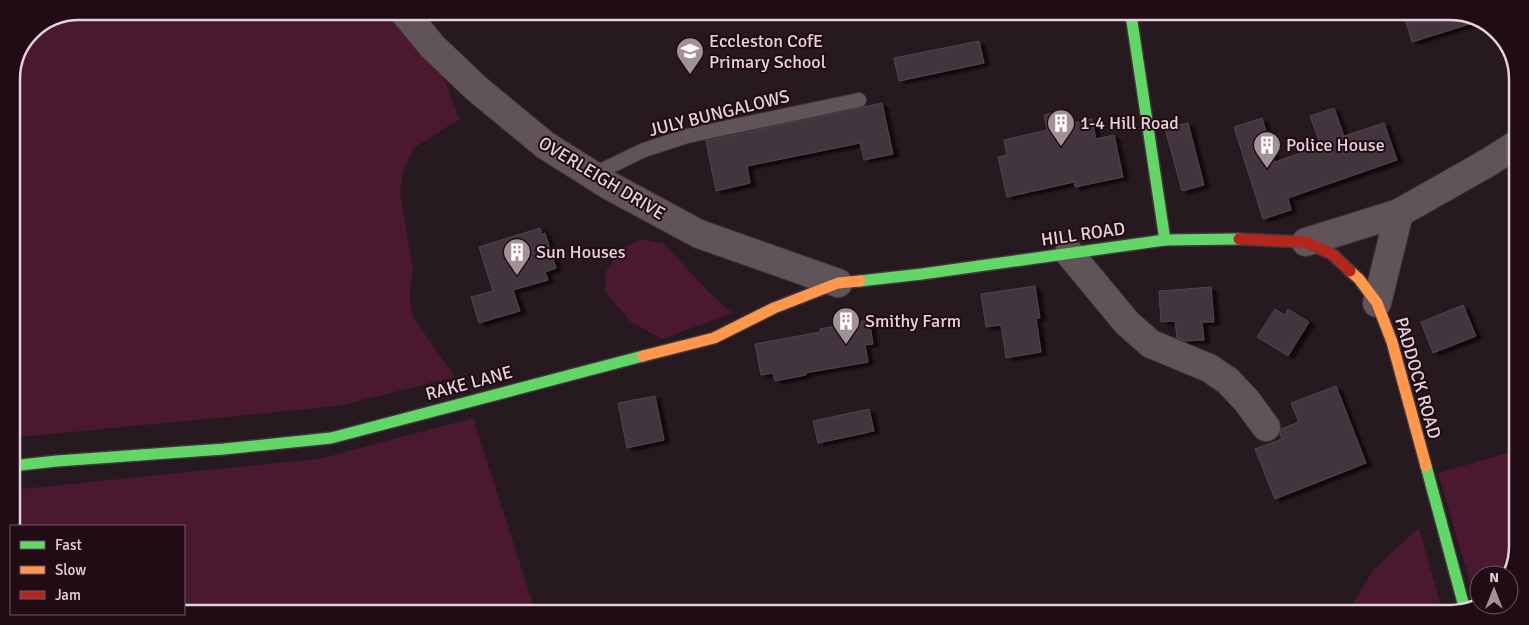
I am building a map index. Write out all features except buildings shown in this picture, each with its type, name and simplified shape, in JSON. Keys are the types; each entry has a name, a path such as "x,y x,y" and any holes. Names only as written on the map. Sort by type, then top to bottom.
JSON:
{"street":[{"name":"OVERLEIGH DRIVE","path":"411,20 432,46 476,88 544,145 592,175 699,234 838,283"},
{"path":"1132,20 1166,240"},
{"path":"1306,242 1399,213 1509,149"},
{"path":"1377,303 1399,213"},
{"name":"HILL ROAD","path":"922,274 1166,240 1250,239"},
{"name":"PADDOCK ROAD","path":"1250,239 1306,242 1332,254 1359,279 1377,303 1392,342 1462,603"},
{"path":"1069,253 1133,328 1151,344 1209,368 1228,381 1246,400 1266,427"},
{"name":"RAKE LANE","path":"20,465 224,449 331,438 714,338 774,308 838,283 922,274"}],"lane":[{"name":"JULY BUNGALOWS","path":"592,175 644,150 687,136 859,100"}],"shaded area":[{"path":"78,20 400,20 438,61 459,119 413,149 403,172 400,193 413,269 409,298 413,317 455,377 338,406 20,437 20,75 24,56 37,37 56,24"},
{"path":"641,239 664,244 709,292 732,313 662,339 631,322 606,293 605,273 622,248"},
{"path":"473,418 533,605 185,605 185,525 20,525 20,489 319,459"},
{"path":"1509,452 1509,546 1506,565 1469,565 1469,579 1438,473"},
{"path":"1419,528 1440,605 1354,605 1373,570"}],"traffic: fast":[{"path":"1132,20 1165,240"},
{"path":"860,281 1165,240 1239,239"},
{"path":"20,465 224,449 331,438 643,356"},
{"path":"1426,466 1463,603"}],"traffic: slow":[{"path":"1350,271 1359,279 1377,303 1392,342 1426,466"},
{"path":"643,356 714,338 774,308 838,283 860,281"}],"traffic: jam":[{"path":"1239,239 1306,242 1332,254 1350,271"}],"place":[{"name":"Eccleston CofE Primary School","path":"690,75"},
{"name":"1-4 Hill Road","path":"1061,147"},
{"name":"Police House","path":"1267,169"},
{"name":"Sun Houses","path":"517,276"},
{"name":"Smithy Farm","path":"846,345"}]}
